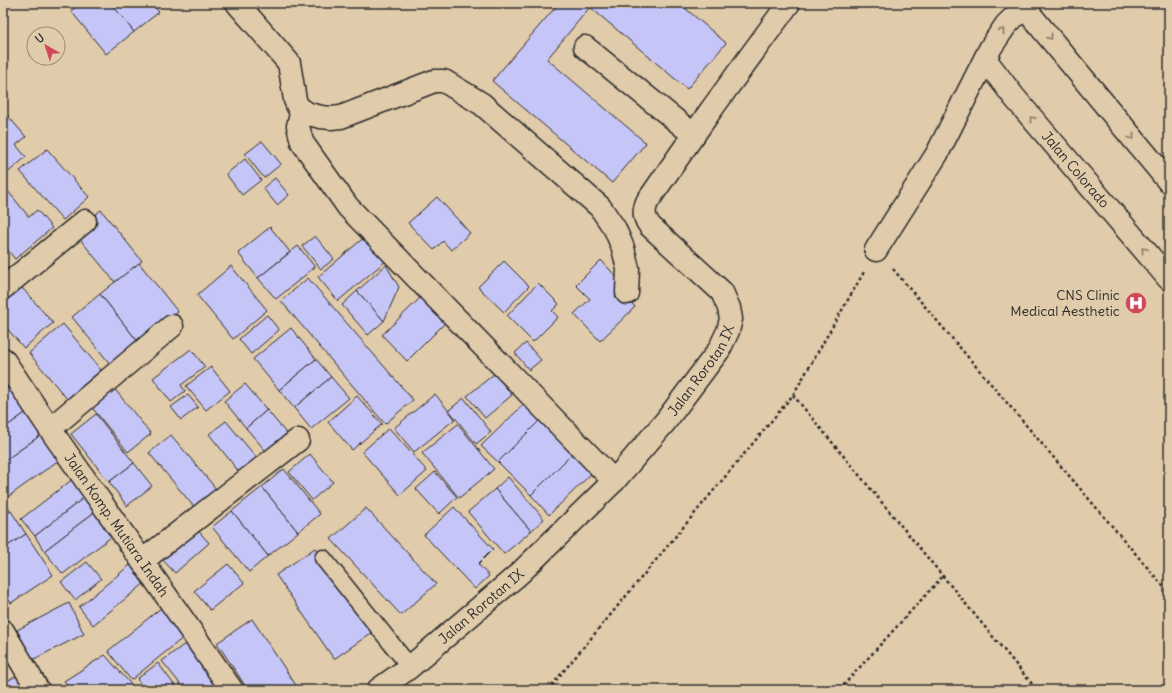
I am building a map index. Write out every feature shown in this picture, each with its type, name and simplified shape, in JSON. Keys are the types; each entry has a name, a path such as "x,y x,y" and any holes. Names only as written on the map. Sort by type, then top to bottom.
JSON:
{"street":[{"path":"237,3 289,62 295,100 302,110 321,117 341,117 434,81 444,82 482,104 600,207 615,229 623,248 628,269 626,293"},
{"name":"Jalan Rorotan IX","path":"378,690 410,667 520,573 614,481 665,422 719,350 728,331 731,318 729,308 722,292 650,226 646,220 644,211 647,202 711,110 789,3"},
{"path":"876,250 937,154 985,59 999,35 1024,7 1169,182"},
{"path":"585,47 694,135"},
{"name":"Jalan Colorado","path":"985,59 1014,97 1169,279"},
{"path":"302,110 298,126 302,142 348,207 614,481"},
{"path":"3,288 85,221"},
{"path":"50,429 172,326"},
{"name":"Jalan Komp. Mutiara Indah","path":"3,359 232,690"},
{"path":"142,561 298,440"},
{"path":"3,630 38,690"}],"lane":[{"path":"323,558 410,667"}],"path":[{"path":"548,690 793,395 876,250 1169,593"},
{"path":"793,395 1037,690"},
{"path":"839,690 943,576"}],"building":[{"path":"81,3 111,3 134,32 106,54 71,11"},
{"path":"111,3 152,3 159,12 134,32"},
{"path":"559,3 679,3 726,43 687,89 590,7 547,59 646,143 612,183 492,81"},
{"path":"8,116 26,137 16,145 26,157 5,175 3,173 3,120"},
{"path":"262,141 281,164 264,178 245,154"},
{"path":"47,149 89,197 63,220 20,171"},
{"path":"245,159 261,180 242,195 226,174"},
{"path":"275,178 289,195 277,205 263,188"},
{"path":"3,185 29,217 37,210 52,228 15,259 3,244"},
{"path":"437,197 470,233 451,250 443,241 434,250 408,223"},
{"path":"101,210 142,261 115,282 74,232"},
{"path":"270,227 290,252 258,278 238,253"},
{"path":"367,235 388,259 338,301 318,277"},
{"path":"315,236 334,259 321,269 302,246"},
{"path":"298,246 315,267 276,299 258,278"},
{"path":"601,260 620,281 615,286 635,307 600,341 574,314 590,299 576,285"},
{"path":"504,261 529,286 504,312 478,287"},
{"path":"139,263 178,312 139,343 100,294"},
{"path":"386,265 399,287 384,321 357,291"},
{"path":"231,266 267,310 233,339 197,295"},
{"path":"308,278 413,400 385,424 281,301"},
{"path":"16,281 53,323 24,348 3,324 3,292"},
{"path":"538,283 559,304 552,311 558,317 533,342 507,316"},
{"path":"357,291 384,321 368,335 342,305"},
{"path":"100,294 139,343 111,365 72,317"},
{"path":"420,298 445,323 407,361 382,335"},
{"path":"267,315 279,330 251,354 239,339"},
{"path":"63,324 101,370 67,399 29,353"},
{"path":"291,328 316,359 279,390 253,359"},
{"path":"526,343 541,360 529,370 515,353"},
{"path":"191,349 205,367 181,385 185,391 171,402 153,378"},
{"path":"316,359 331,377 294,408 279,390"},
{"path":"211,367 230,391 206,410 186,386"},
{"path":"499,370 507,380 503,384 512,395 485,418 467,396"},
{"path":"331,377 349,398 311,429 294,408"},
{"path":"14,382 32,408 3,429 3,390"},
{"path":"245,384 267,410 246,428 224,401"},
{"path":"113,387 151,434 128,452 90,405"},
{"path":"435,394 455,419 414,452 394,428"},
{"path":"188,395 198,407 181,420 171,407"},
{"path":"357,396 382,424 352,450 328,422"},
{"path":"464,398 491,432 476,444 449,410"},
{"path":"528,400 544,416 498,462 481,446"},
{"path":"32,408 48,430 3,462 3,429"},
{"path":"267,410 291,439 270,456 246,428"},
{"path":"96,414 134,463 109,482 71,434"},
{"path":"544,416 577,449 531,495 498,462"},
{"path":"226,421 257,458 239,472 209,434"},
{"path":"458,424 494,469 459,498 422,453"},
{"path":"389,428 427,471 400,495 362,452"},
{"path":"48,430 66,455 5,499 3,497 3,462"},
{"path":"171,435 217,490 195,508 149,453"},
{"path":"577,449 596,469 549,515 531,495"},
{"path":"310,454 333,482 312,500 289,472"},
{"path":"134,463 152,486 127,506 109,482"},
{"path":"284,469 320,514 298,532 262,487"},
{"path":"435,472 457,497 439,514 416,489"},
{"path":"78,475 91,492 35,536 21,519"},
{"path":"508,477 544,519 531,531 495,489"},
{"path":"262,487 298,532 268,556 232,511"},
{"path":"495,489 531,531 504,554 468,512"},
{"path":"91,492 101,507 44,551 35,536"},
{"path":"3,500 11,511 3,516"},
{"path":"101,507 119,531 63,574 44,551"},
{"path":"454,507 493,549 478,564 489,576 475,589 424,535"},
{"path":"366,508 436,584 401,615 331,539"},
{"path":"11,511 26,534 3,549 3,516"},
{"path":"232,511 268,556 249,572 212,527"},
{"path":"195,527 209,543 175,573 160,557"},
{"path":"26,534 53,575 11,603 3,591 3,549"},
{"path":"315,548 374,631 334,659 276,575"},
{"path":"136,560 151,578 93,625 79,607"},
{"path":"87,562 101,579 75,600 61,582"},
{"path":"228,564 244,583 210,610 194,591"},
{"path":"69,603 84,634 32,660 17,630"},
{"path":"161,608 184,637 131,680 108,651"},
{"path":"252,619 299,690 248,690 217,643"},
{"path":"189,641 226,690 185,690 162,661"},
{"path":"105,655 136,690 70,690 64,681"},
{"path":"158,663 178,690 145,690 137,679"},
{"path":"24,672 34,690 3,690 3,683"}],"place":[{"name":"CNS Clinic Medical Aesthetic","path":"1136,303"}]}
